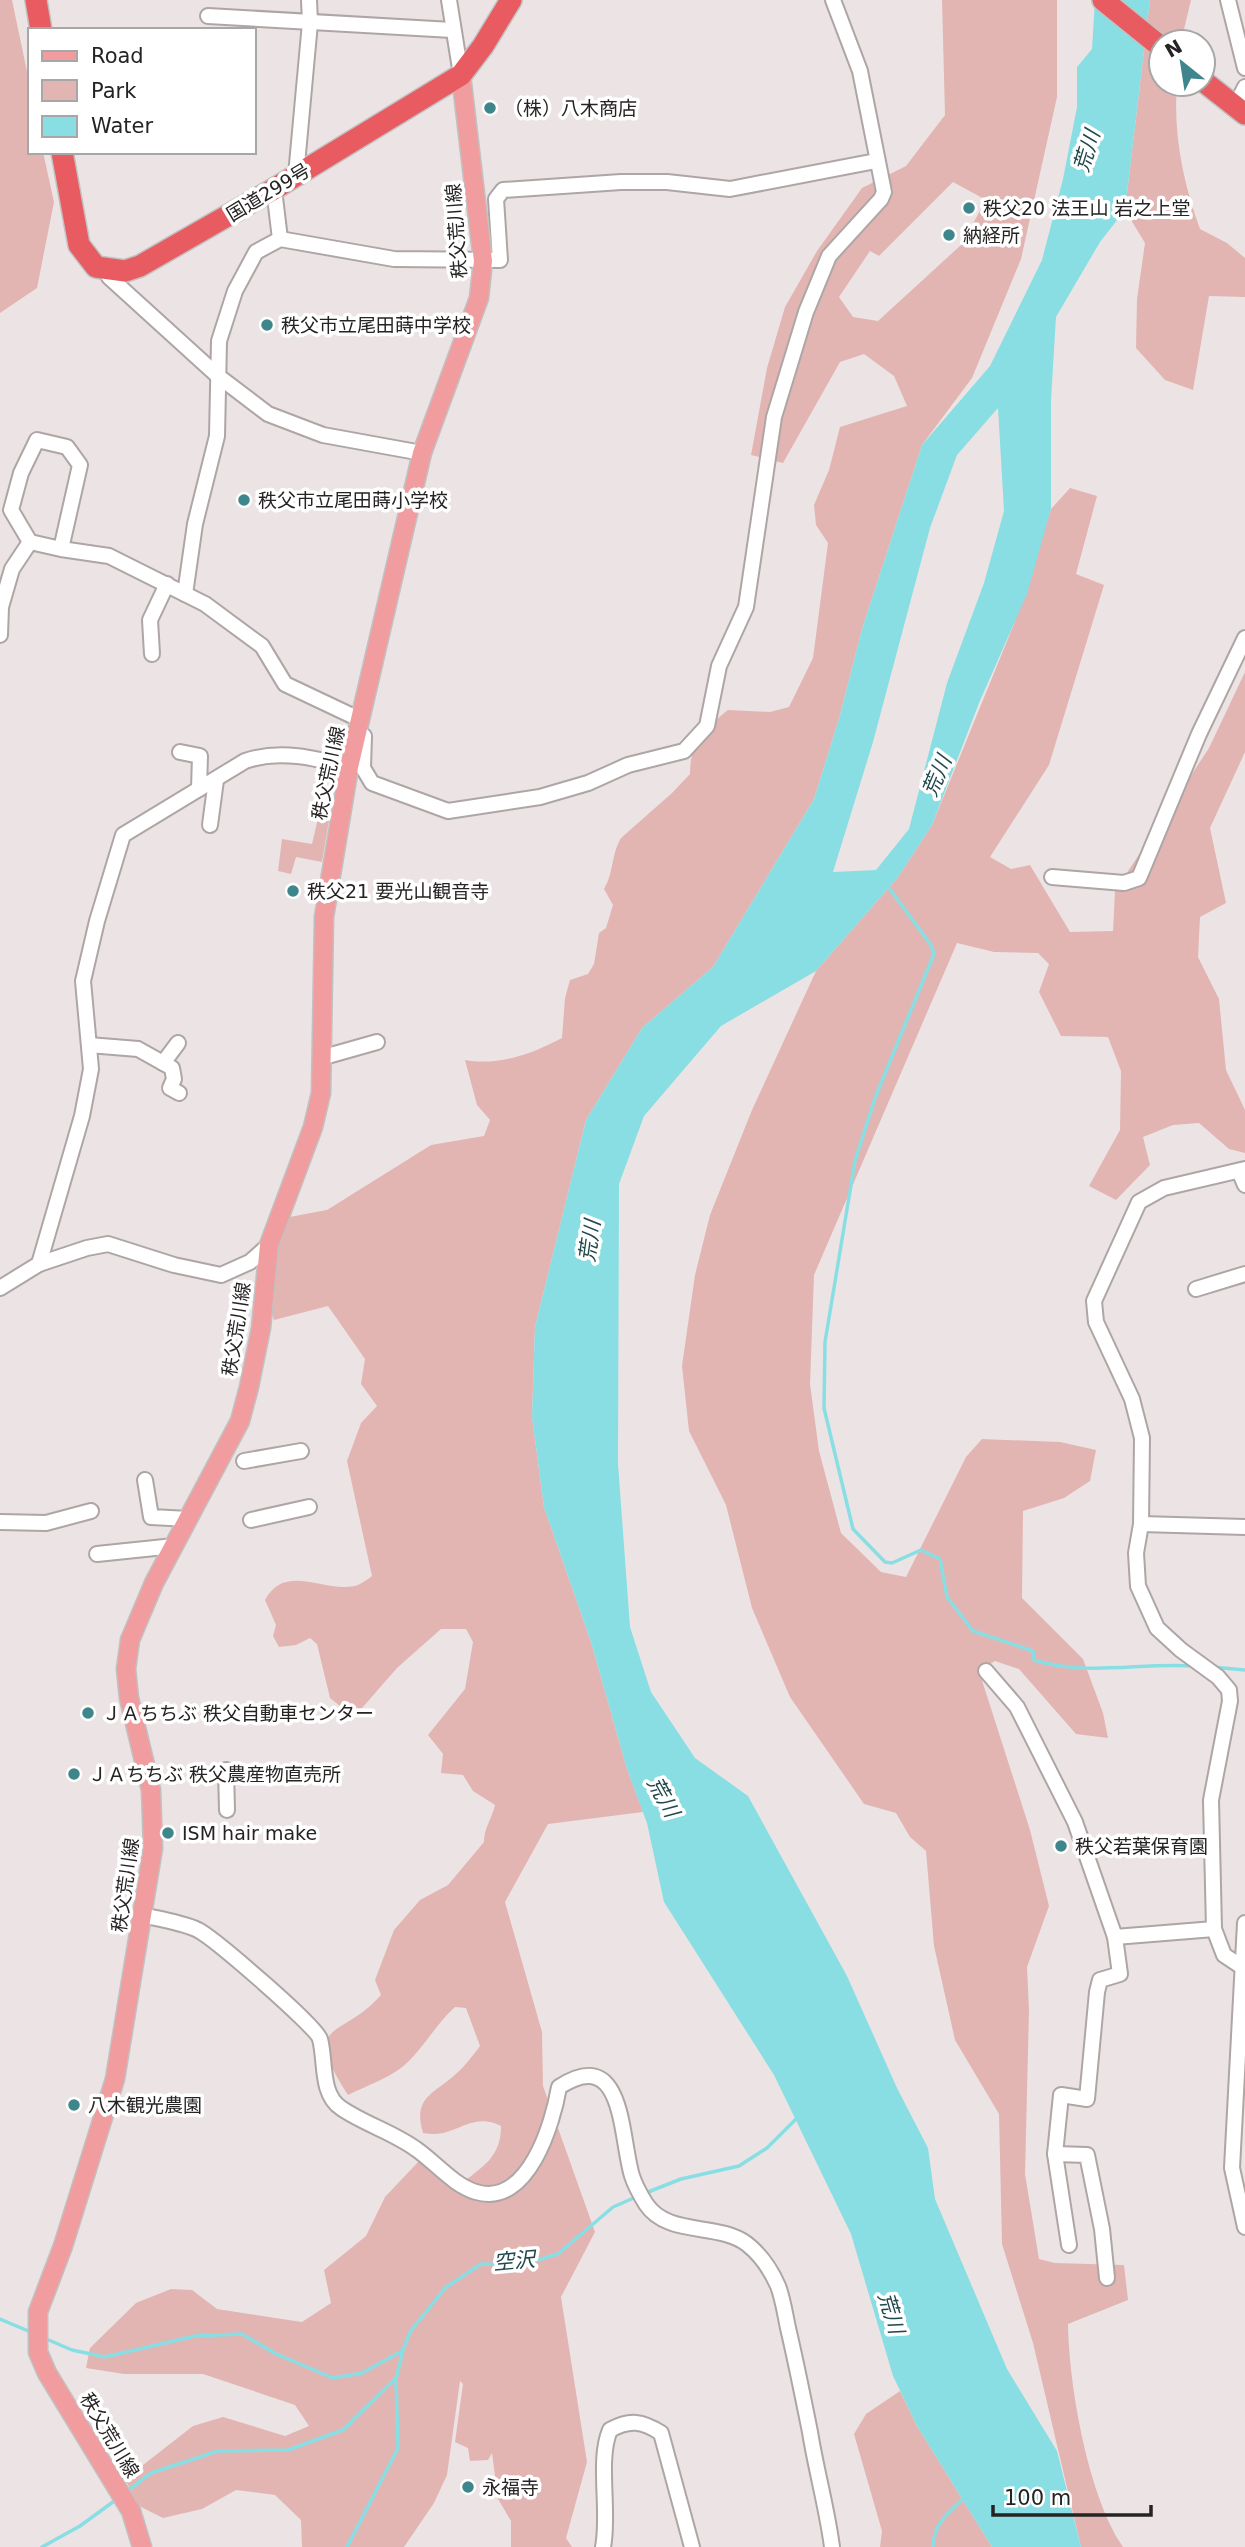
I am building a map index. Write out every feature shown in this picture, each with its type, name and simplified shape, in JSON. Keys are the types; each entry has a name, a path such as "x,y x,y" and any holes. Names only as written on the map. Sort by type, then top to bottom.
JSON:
{"highway":[{"path":"36,0 41,28"},
{"name":"国道299号","path":"110,270 125,271 140,266 296,176 461,75 483,47 511,0"},
{"path":"1103,0 1147,36"},
{"path":"1217,89 1242,102"},
{"path":"62,154 79,245 96,267 110,270"}],"main road":[{"name":"秩父荒川線","path":"142,2547 131,2511 47,2373 38,2352 38,2312 63,2246 115,2079 154,1828 152,1790 129,1698 126,1669 130,1640 154,1583 240,1421 261,1328 269,1245 313,1127 321,1093 324,1057 324,918 349,767 422,453 479,298 482,261 461,75"}],"street":[{"path":"296,176 310,23 309,0"},
{"path":"449,0 461,75"},
{"path":"61,549 80,465 67,447 37,440 21,473 11,510 30,542 61,549 109,556 205,604 262,646 285,684 359,727 364,736 363,768 372,783 449,811 540,797 588,783 628,765 684,751 707,726 719,666 746,607 779,396 829,256 881,199 884,192 860,71 833,0"},
{"path":"1228,0 1245,68"},
{"path":"208,16 452,30"},
{"path":"185,594 195,524 217,436 219,341 235,291 256,252 280,239 394,259 500,260 496,199 503,190 621,182 667,182 730,189 877,161"},
{"path":"274,189 280,239"},
{"path":"110,270 109,277 218,376 281,421 323,435 422,453"},
{"path":"0,635 1,607 12,569 30,542"},
{"path":"152,654 150,620 167,584"},
{"path":"1052,877 1124,883 1139,878 1199,734 1245,638"},
{"path":"180,752 200,756 199,789"},
{"path":"39,1264 82,1116 91,1069 83,981 119,844 131,829 245,761 279,753 349,767"},
{"path":"210,825 216,780"},
{"path":"324,1057 377,1042"},
{"path":"163,1063 178,1043"},
{"path":"89,1045 138,1049 172,1068 174,1079 170,1088 179,1093"},
{"path":"1243,1175 1164,1188 1139,1202 1094,1301 1096,1322 1132,1399 1142,1438 1141,1524 1136,1553 1138,1586 1157,1628 1181,1650 1218,1676 1229,1690 1230,1701 1211,1800 1214,1929 1224,1955 1243,1971"},
{"path":"0,1288 39,1264 108,1244 174,1265 221,1275 250,1262 269,1245"},
{"path":"1196,1289 1245,1274"},
{"path":"244,1461 300,1451"},
{"path":"145,1480 151,1517 189,1519"},
{"path":"251,1520 309,1507"},
{"path":"0,1522 46,1523 91,1511"},
{"path":"1141,1524 1245,1527"},
{"path":"97,1554 174,1546"},
{"path":"986,1671 1017,1707 1075,1822 1115,1937 1120,1974 1100,1980 1087,2099 1061,2095 1055,2154 1069,2245"},
{"path":"226,1770 227,1810"},
{"path":"141,1915 197,1930 247,1966 320,2036 330,2095 340,2108 390,2132 474,2192 498,2193 519,2180 538,2153 552,2124 559,2087 576,2077 592,2076 610,2086 620,2111 632,2177 647,2205 658,2218 730,2233 748,2245 767,2264 779,2288 803,2390 832,2547"},
{"path":"1245,1923 1232,2168 1245,2227"},
{"path":"1115,1937 1214,1929"},
{"path":"1055,2154 1087,2155 1102,2230 1107,2278"},
{"path":"603,2547 607,2505 604,2445 610,2430 632,2421 646,2423 661,2433 692,2547"}],"green space":[{"path":"0,0 12,0 28,76 28,154 43,154 54,202 37,288 0,313"},
{"path":"942,0 1057,0 1057,97 1021,259 972,378 922,445 862,629 839,719 814,799 713,967 642,1028 586,1120 535,1327 532,1417 544,1507 591,1642 627,1769 643,1812 548,1824 505,1902 542,2032 543,2086 595,2232 561,2297 587,2462 566,2538 572,2547 511,2547 511,2521 498,2499 492,2453 488,2460 470,2461 468,2448 455,2442 463,2384 460,2381 447,2475 434,2503 404,2547 302,2547 301,2520 275,2495 236,2490 202,2509 163,2518 139,2506 125,2479 193,2426 223,2417 285,2436 309,2426 295,2405 203,2374 124,2374 86,2368 90,2348 136,2303 171,2289 192,2290 217,2309 302,2322 331,2303 324,2270 366,2236 385,2197 419,2161 458,2186 489,2161 500,2137 501,2126 480,2121 445,2133 423,2133 420,2121 423,2103 461,2069 480,2046 466,2008 455,2007 403,2067 348,2095 327,2054 327,2042 332,2033 381,1995 375,1980 394,1930 420,1900 448,1885 484,1842 495,1805 473,1791 463,1775 441,1773 443,1754 428,1735 465,1689 473,1642 466,1629 441,1629 397,1668 362,1708 345,1710 330,1698 317,1644 310,1638 296,1645 279,1647 273,1636 276,1625 265,1600 274,1589 295,1581 346,1587 358,1585 372,1576 347,1461 361,1423 377,1406 361,1384 365,1359 328,1306 274,1320 268,1301 284,1218 327,1210 431,1145 484,1136 490,1120 477,1105 465,1060 503,1060 539,1049 562,1038 565,998 570,980 588,974 594,964 599,933 606,928 613,905 604,889 621,838 690,774 693,754 700,738 728,710 770,712 789,707 813,658 828,543 816,525 814,505 829,470 840,427 907,406 894,376 864,354 840,362 783,463 751,455 767,368 785,307 817,251 862,188 906,166 945,115","holes":["953,182 986,200 961,245 878,321 853,317 839,297 870,251 879,256"]},
{"path":"1150,0 1191,0 1184,28 1147,28 1147,98 1176,98 1181,158 1200,229 1227,243 1245,258 1245,297 1209,296 1193,390 1165,380 1136,348 1137,299 1145,243 1125,210"},
{"path":"1070,488 1097,496 1076,574 1104,585 1049,765 990,857 1011,869 1030,865 1070,932 1113,931 1115,891 1209,748 1245,672 1245,752 1210,828 1226,903 1200,917 1198,957 1219,999 1226,1070 1245,1110 1245,1153 1229,1149 1199,1123 1173,1125 1143,1137 1150,1165 1116,1200 1089,1186 1120,1130 1121,1071 1108,1037 1061,1036 1039,992 1049,964 1038,953 994,952 957,943 814,1275 810,1384 819,1451 841,1533 881,1572 906,1577 966,1457 982,1439 1060,1442 1096,1450 1090,1481 1064,1498 1023,1511 1022,1598 1083,1659 1103,1713 1108,1738 1076,1734 1019,1669 995,1661 979,1671 1030,1830 1049,1906 1027,1967 1029,2010 1025,2174 1039,2259 1055,2263 1124,2265 1128,2300 1068,2324 1072,2378 1090,2470 1111,2525 1123,2547 1081,2547 1033,2343 1002,2244 999,2114 955,2040 934,1946 926,1851 910,1837 896,1813 864,1804 790,1697 752,1608 726,1505 689,1431 682,1366 695,1275 710,1215 752,1110 816,971 898,877 932,825 1014,624 1051,509"},
{"path":"319,814 330,815 322,862 296,857 291,874 278,871 282,839 312,844"},
{"path":"900,2391 917,2426 992,2547 880,2547 882,2531 854,2434 866,2414"}],"water":[{"name":"荒川","path":"1095,0 1150,0 1125,210 1100,242 1056,317 1051,400 1051,509 1027,594 979,703 932,825 898,877 816,971 721,1026 644,1116 619,1184 618,1464 630,1627 651,1692 695,1758 748,1796 847,1976 897,2088 928,2148 935,2199 1007,2369 1057,2451 1081,2547 992,2547 917,2426 893,2376 851,2234 774,2075 664,1902 647,1823 627,1769 591,1642 544,1507 532,1417 535,1327 586,1120 642,1028 713,967 814,799 839,719 862,629 922,445 990,366 1042,260 1063,179 1077,107 1077,67 1092,49","holes":["998,408 1004,511 984,583 947,683 909,829 876,870 833,872 873,742 930,528 957,455"]}],"waterway":[{"path":"886,884 931,945 934,954 875,1098 855,1161 825,1342 824,1408 853,1529 885,1562 892,1563 921,1550 940,1559 947,1597 973,1631 1033,1651 1034,1660 1074,1668 1194,1666"},
{"path":"1212,1667 1245,1670"},
{"name":"空沢","path":"643,2194 681,2179 739,2166 767,2148 796,2119"},
{"name":"空沢","path":"347,2547 398,2448 396,2379 403,2350 410,2332 445,2288 481,2264 521,2265 558,2254 613,2207 636,2197"},
{"path":"0,2319 33,2333"},
{"path":"44,2338 72,2350 105,2357 195,2336 242,2334 276,2354 333,2378 362,2373 402,2351"},
{"path":"126,2492 151,2473 218,2451 288,2450 343,2430 395,2379"},
{"path":"933,2547 939,2525 964,2498"},
{"path":"42,2547 80,2526 117,2499"}],"place":[{"name":"（株）八木商店","path":"490,108"},
{"name":"秩父20 法王山 岩之上堂","path":"969,208"},
{"name":"納経所","path":"949,235"},
{"name":"秩父市立尾田蒔中学校","path":"267,325"},
{"name":"秩父市立尾田蒔小学校","path":"244,500"},
{"name":"秩父21 要光山観音寺","path":"293,891"},
{"name":"ＪＡちちぶ 秩父自動車センター","path":"88,1713"},
{"name":"ＪＡちちぶ 秩父農産物直売所","path":"74,1774"},
{"name":"ISM hair make","path":"168,1833"},
{"name":"秩父若葉保育園","path":"1061,1846"},
{"name":"八木観光農園","path":"74,2105"},
{"name":"永福寺","path":"468,2487"}]}
